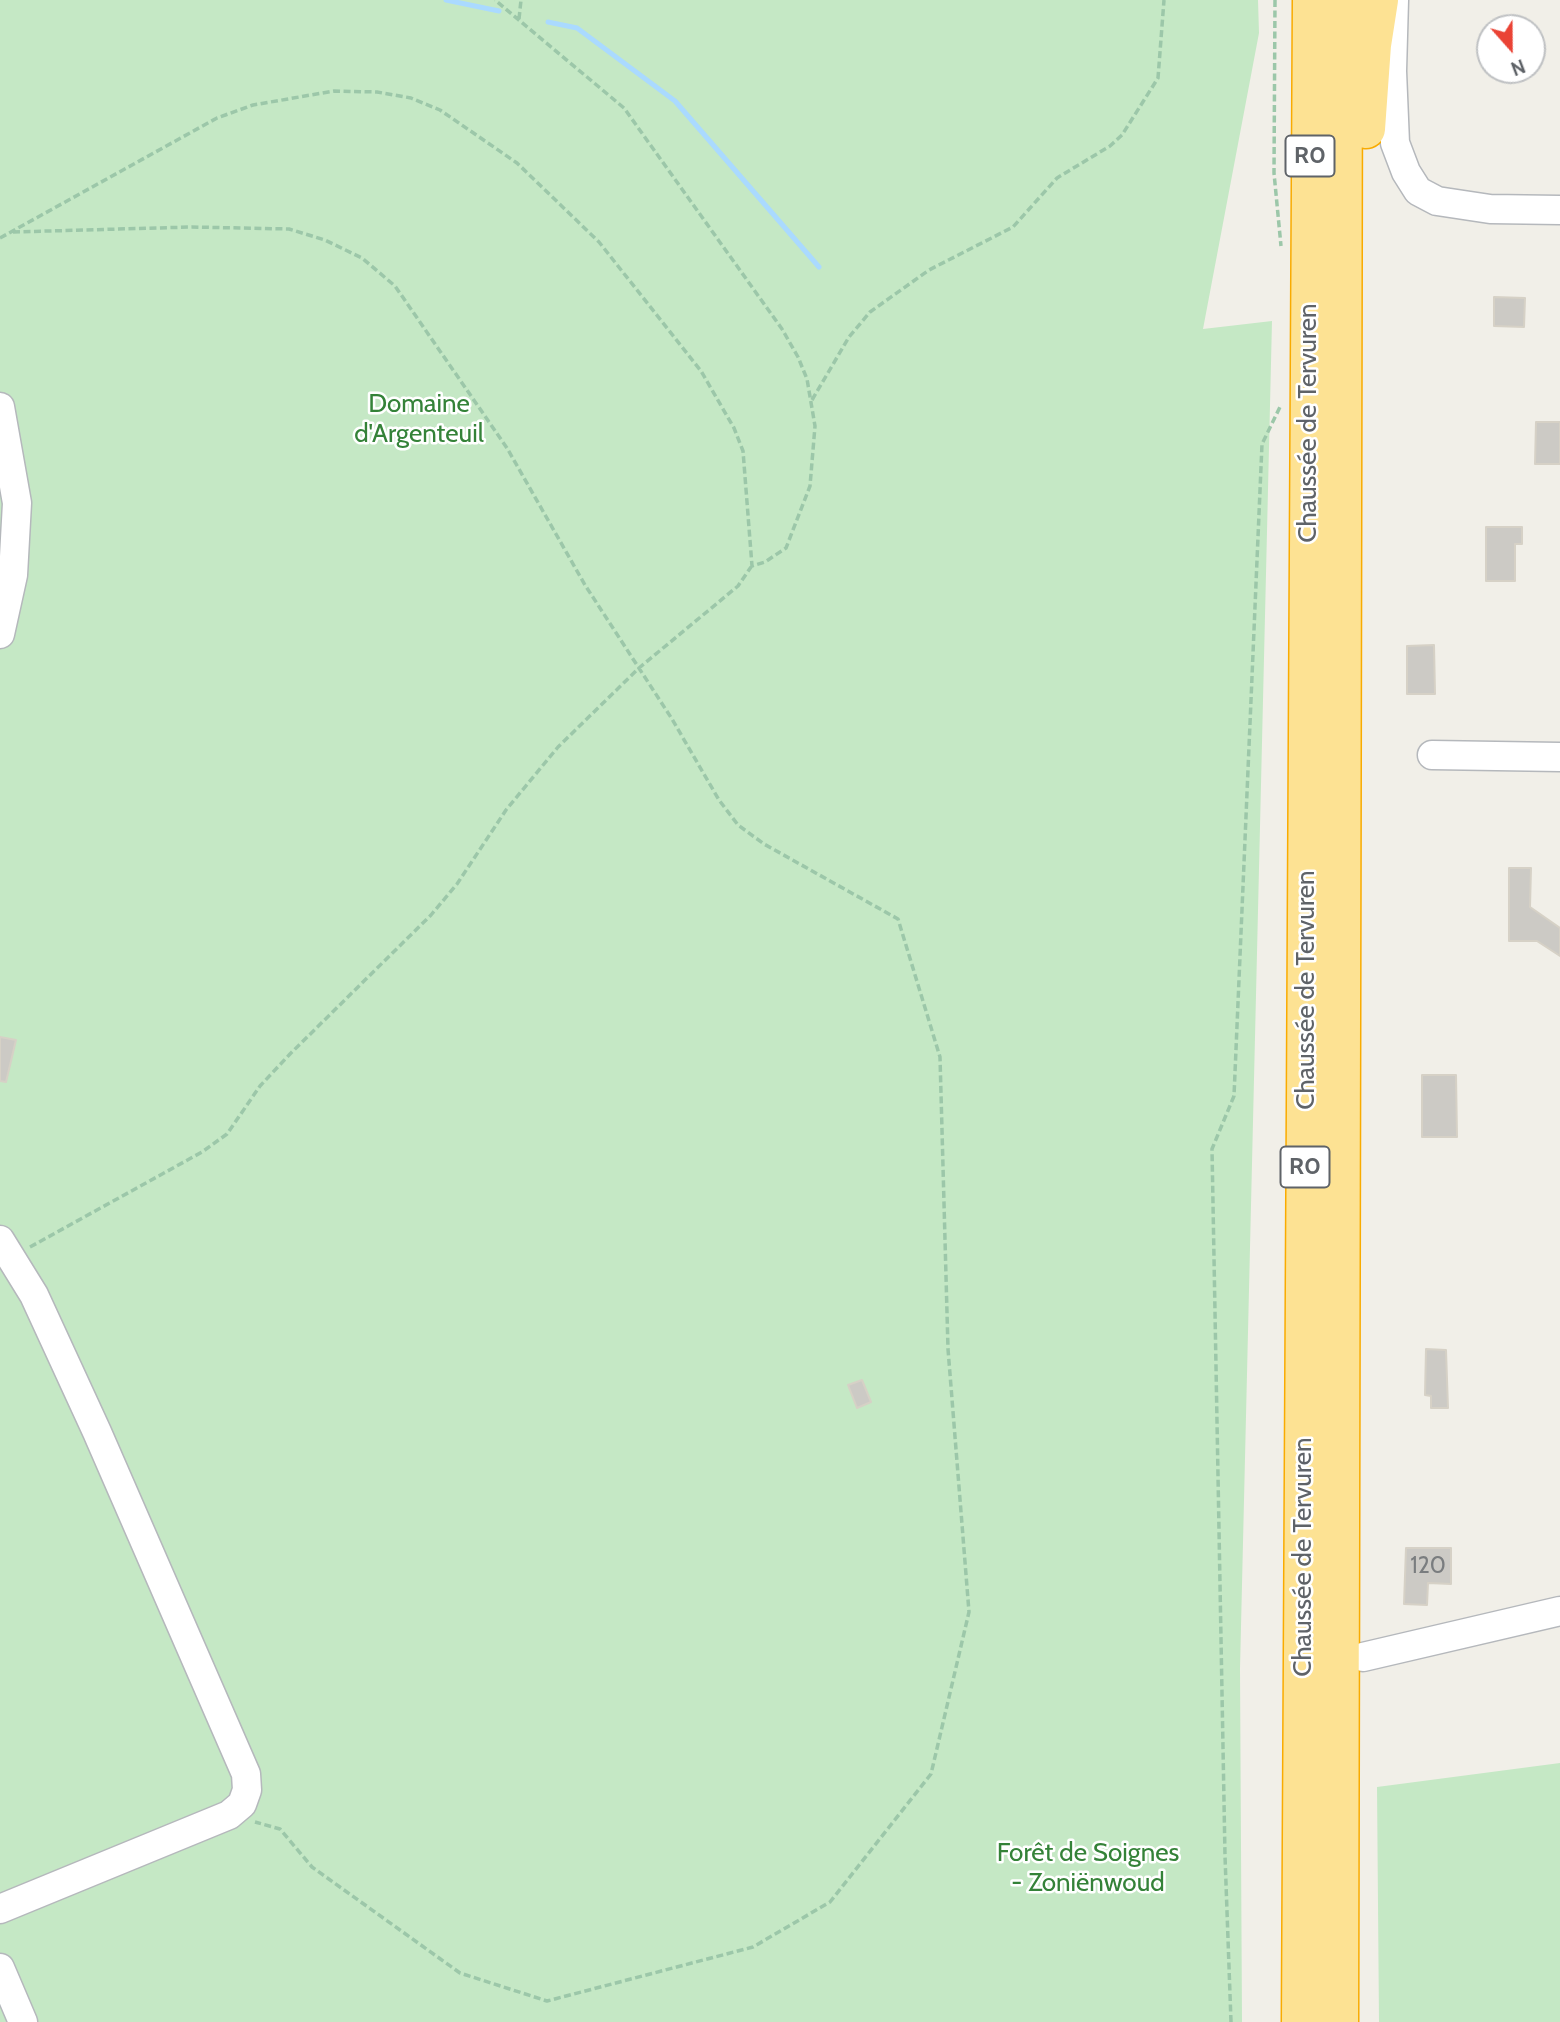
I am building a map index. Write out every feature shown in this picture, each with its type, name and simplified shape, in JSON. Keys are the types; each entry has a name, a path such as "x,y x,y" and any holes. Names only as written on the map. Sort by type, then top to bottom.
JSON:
{"highway":[{"name":"Chaussée de Tervuren","path":"1301,2022 1312,0"},
{"name":"R0","path":"1343,0 1343,214"},
{"path":"1343,214 1364,168 1372,45 1379,0"},
{"name":"Chaussée de Tervuren","path":"1339,2022 1343,214"}],"street":[{"path":"1394,0 1392,71 1395,143 1406,172 1418,191 1437,201 1490,209 1560,210"},
{"path":"0,407 17,503 13,575 0,634"},
{"path":"1432,755 1560,757"},
{"path":"0,1909 229,1815 242,1804 247,1790 246,1774 97,1432 34,1296 6,1248"},
{"path":"1363,1657 1560,1611"},
{"path":"0,1968 23,2022"}],"path":[{"path":"6,1248 202,1152 227,1134 260,1086 431,915 457,884 506,810 558,747 639,668 737,586 752,566 765,562 786,548 798,524 810,486 814,426 811,401 798,357 782,329 624,108 495,0"},
{"path":"519,19 521,0"},
{"path":"811,401 849,337 870,312 929,270 1013,227 1057,178 1110,146 1122,135 1158,78 1164,0"},
{"path":"1275,0 1274,173 1282,256"},
{"path":"0,238 196,128 253,106 345,91 377,92 411,98 440,110 517,163 599,242 669,326 701,371 734,428 743,451 752,566"},
{"path":"13,232 214,227 289,229 325,240 362,258 395,286 507,448 585,585 719,800 738,825 764,844 898,919 940,1057 948,1349 968,1612 931,1774 830,1902 753,1947 547,2001 460,1973 312,1867 280,1829 229,1815"},
{"path":"1231,2022 1224,1856 1212,1149 1234,1096 1262,444 1269,425 1286,396"}],"green space":[{"path":"0,0 1258,0 1259,33 1203,329 1272,321 1240,1668 1242,2022 0,2022"},
{"path":"1560,1763 1560,2022 1379,2022 1377,1787"}],"building":[{"path":"1494,297 1525,298 1524,327 1494,326"},
{"path":"1536,422 1560,422 1560,464 1535,464"},
{"path":"1486,527 1522,527 1522,544 1515,544 1515,581 1486,581"},
{"path":"1434,645 1435,694 1407,694 1407,646"},
{"path":"1509,868 1531,868 1530,907 1560,928 1560,956 1537,941 1509,941"},
{"path":"0,1037 16,1040 6,1082 0,1081"},
{"path":"1422,1075 1456,1075 1457,1137 1422,1137"},
{"path":"1426,1349 1446,1350 1448,1408 1431,1408 1431,1396 1425,1395"},
{"path":"862,1380 871,1402 857,1408 848,1385"},
{"path":"1406,1548 1451,1548 1451,1584 1428,1583 1427,1605 1404,1604"}],"waterway":[{"path":"446,0 499,11"},
{"path":"548,22 577,28 675,101 819,267"}],"park label":[{"name":"Domaine d'Argenteuil","path":"419,419"},
{"name":"Forêt de Soignes - Zoniënwoud","path":"1088,1868"}]}
